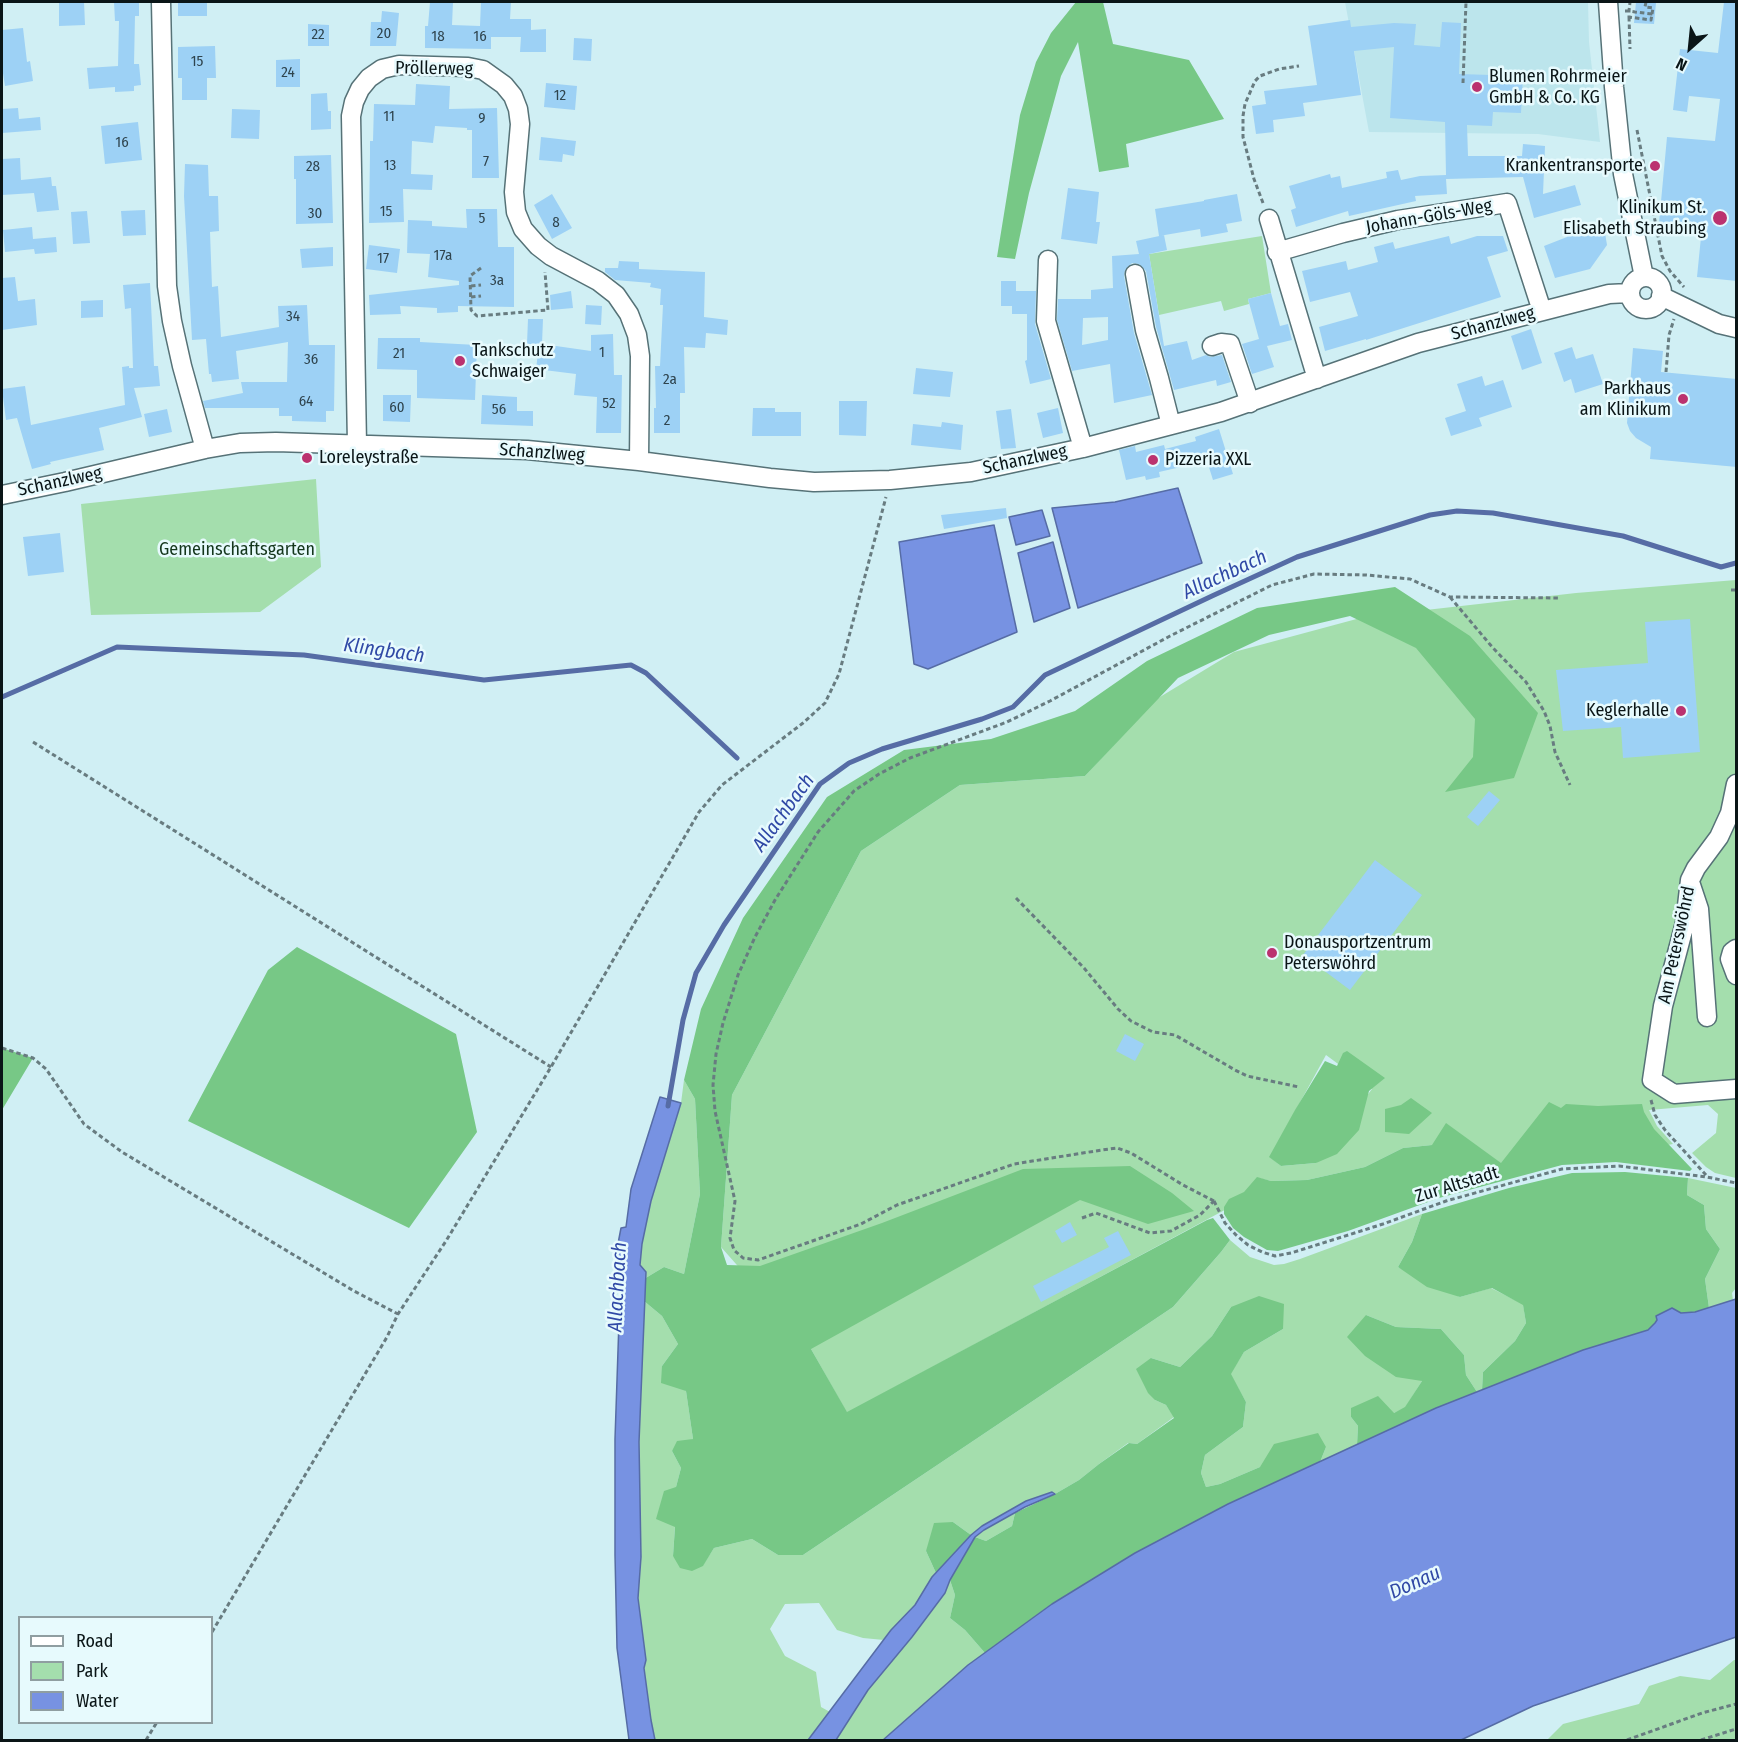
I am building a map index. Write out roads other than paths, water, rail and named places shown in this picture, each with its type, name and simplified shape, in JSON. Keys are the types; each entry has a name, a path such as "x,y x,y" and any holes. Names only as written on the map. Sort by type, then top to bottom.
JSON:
{"street":[{"path":"161,2 167,286 182,366 205,449"},
{"path":"1608,2 1623,174 1644,277"},
{"name":"Pröllerweg","path":"357,444 351,116 354,102 360,89 381,69 399,65 468,67 483,70 504,85 516,103 520,124 514,192 516,212 523,229 543,250 598,281 616,295 629,314 637,335 639,356 639,461"},
{"name":"Johann-Göls-Weg","path":"1277,252 1398,220 1507,203 1542,311"},
{"path":"1269,219 1317,380"},
{"name":"Schanzlweg","path":"1048,260 1046,321 1083,448"},
{"path":"1135,274 1145,330 1171,425"},
{"path":"1665,298 1654,306 1647,316 1633,303 1629,293 1630,288 1635,280 1650,277 1658,282 1665,298 1719,324 1737,328"},
{"name":"Schanzlweg","path":"2,495 205,449 249,443 527,450 814,482 890,480 970,472 1083,448 1221,412 1418,344 1609,294 1629,293"},
{"path":"1212,346 1221,343 1230,344 1250,403"},
{"name":"Am Peterswöhrd","path":"1737,784 1730,813 1719,837 1690,880 1684,923 1663,1006 1652,1080 1674,1094 1737,1089"},
{"path":"1690,880 1700,909 1707,1017"},
{"path":"1737,950 1732,952 1730,959 1737,975"}],"water":[{"path":"1178,488 1202,563 1078,608 1052,508 1115,502"},
{"path":"1042,510 1050,536 1016,545 1009,517"},
{"path":"994,525 1017,632 928,669 914,664 899,542"},
{"path":"1053,542 1070,608 1034,622 1018,553"},
{"path":"660,1097 681,1103 651,1201 640,1265 646,1272 639,1442 641,1557 638,1598 646,1660 644,1668 655,1740 629,1740 617,1648 615,1439 621,1262 616,1254 621,1228 626,1227 631,1189"},
{"name":"Donau","path":"1736,1299 1736,1637 1533,1706 1461,1740 883,1740 968,1665 1052,1604 1135,1553 1228,1504 1436,1408 1583,1350 1648,1330 1657,1320 1656,1316 1672,1308 1681,1313 1695,1312"},
{"path":"1052,1492 1055,1494 1025,1507 975,1537 945,1593 868,1690 836,1740 808,1740 891,1630 915,1605 932,1577 971,1535 982,1526 1026,1501"}],"waterway":[{"name":"Allachbach","path":"668,1106 683,1020 696,973 724,925 820,784 849,763 882,749 982,719 1013,707 1045,675 1297,557 1430,515 1457,511 1493,513 1623,536 1721,567 1736,563"},
{"name":"Klingbach","path":"2,697 117,647 304,655 484,680 631,665 646,673 737,758"}],"place":[{"name":"Blumen Rohrmeier GmbH & Co. KG","path":"1477,87"},
{"name":"Krankentransporte","path":"1655,166"},
{"name":"Klinikum St. Elisabeth Straubing","path":"1720,218"},
{"name":"Tankschutz Schwaiger","path":"460,361"},
{"name":"Parkhaus am Klinikum","path":"1683,399"},
{"name":"Loreleystraße","path":"307,458"},
{"name":"Pizzeria XXL","path":"1153,460"},
{"name":"Keglerhalle","path":"1681,711"},
{"name":"Donausportzentrum Peterswöhrd","path":"1272,953"}],"park label":[{"name":"Gemeinschaftsgarten","path":"237,550"}]}
